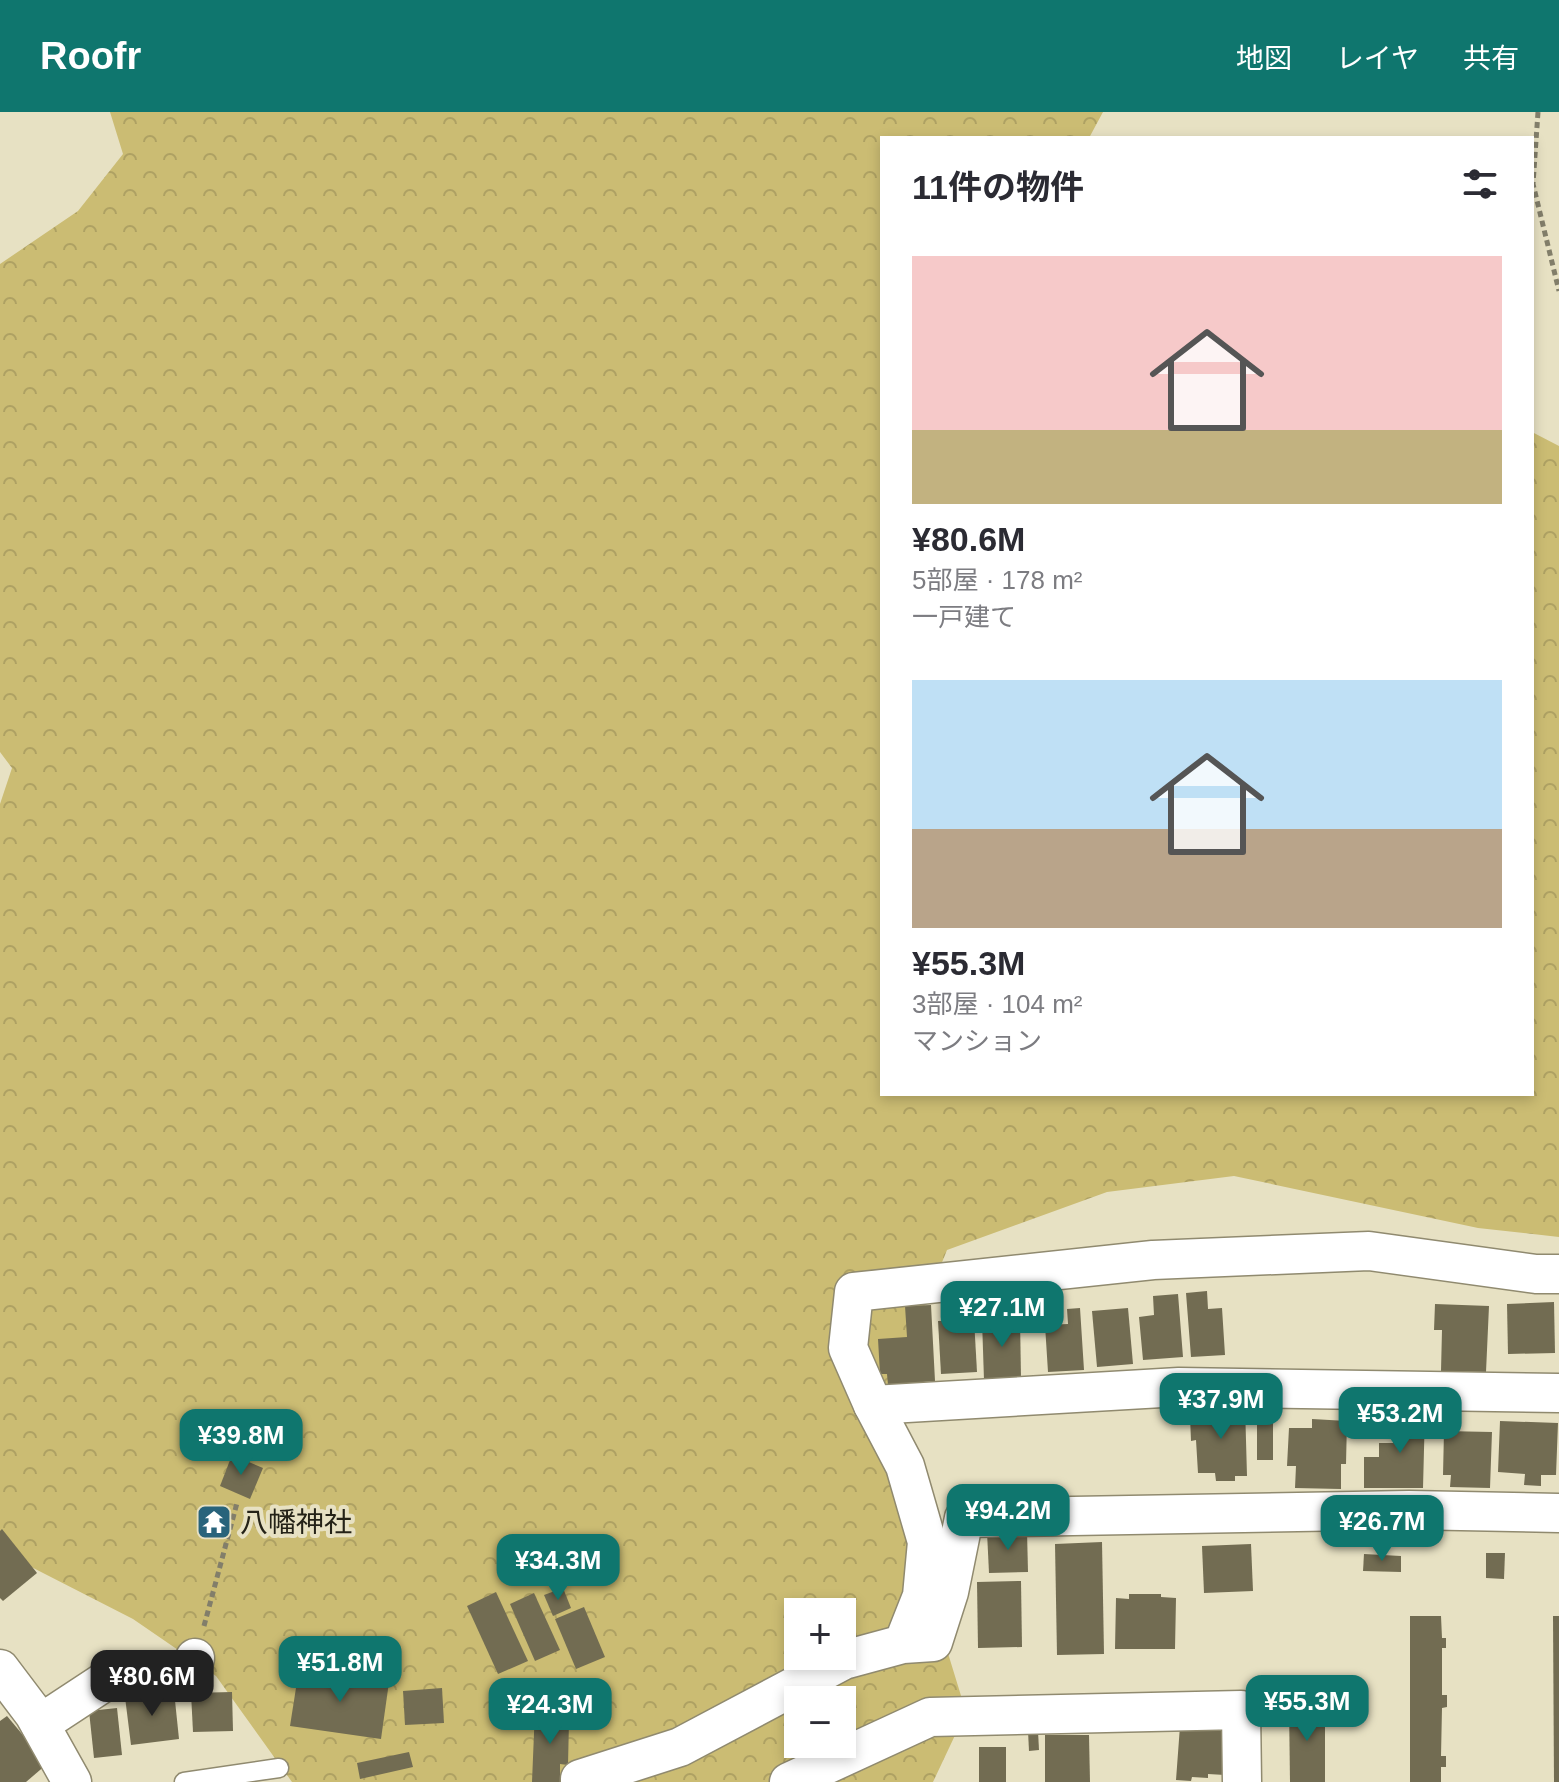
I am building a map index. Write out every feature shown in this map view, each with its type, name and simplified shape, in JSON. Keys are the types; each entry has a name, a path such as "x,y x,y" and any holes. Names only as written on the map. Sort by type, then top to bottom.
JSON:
{"street":[{"path":"903,1644 922,1596 927,1542 905,1466 848,1348 854,1292 1153,1260 1369,1251 1536,1274 1559,1274"},
{"path":"873,1405 1179,1387 1559,1393"},
{"path":"580,1782 580,1779 680,1747 844,1660 903,1644 933,1642 949,1592 964,1518 1409,1510 1559,1513"},
{"path":"40,1724 110,1678 182,1680 191,1672 195,1658"},
{"path":"0,1669 40,1724 72,1782"},
{"path":"789,1782 930,1717 1241,1710 1242,1782"}],"lane":[{"path":"184,1782 279,1768"}],"path":[{"path":"1534,170 1538,112"},
{"path":"1534,188 1559,291"},
{"path":"195,1658 237,1503"}],"green space":[{"path":"110,112 1103,112 1090,136 880,136 880,1096 1534,1096 1534,433 1559,446 1559,1237 1478,1228 1234,1176 1107,1192 947,1250 905,1354 897,1487 966,1712 933,1782 292,1782 216,1676 133,1619 0,1551 0,804 12,768 0,752 0,264 78,211 123,154"}],"building":[{"path":"1207,1291 1208,1309 1222,1308 1225,1355 1191,1357 1186,1293"},
{"path":"1178,1294 1183,1357 1143,1360 1139,1317 1154,1315 1153,1296"},
{"path":"1029,1296 1045,1297 1045,1317 1029,1318"},
{"path":"1554,1302 1555,1353 1508,1354 1507,1304"},
{"path":"1435,1304 1489,1306 1486,1372 1441,1371 1442,1330 1434,1330"},
{"path":"931,1305 935,1381 888,1385 887,1374 880,1374 878,1339 907,1337 905,1306"},
{"path":"1080,1308 1084,1370 1048,1372 1045,1325 1068,1324 1067,1309"},
{"path":"1128,1308 1133,1364 1097,1367 1092,1311"},
{"path":"974,1319 977,1372 941,1374 938,1321"},
{"path":"1020,1319 1021,1378 984,1380 982,1320"},
{"path":"1257,1400 1273,1400 1273,1460 1257,1460"},
{"path":"1245,1405 1247,1476 1235,1476 1235,1481 1216,1481 1215,1473 1198,1473 1196,1440 1191,1441 1190,1416 1197,1416 1196,1406"},
{"path":"1436,1406 1447,1406 1448,1425 1437,1425"},
{"path":"1393,1410 1425,1411 1423,1488 1364,1488 1364,1457 1379,1457 1379,1443 1393,1443"},
{"path":"1312,1419 1347,1421 1346,1464 1341,1464 1341,1489 1295,1488 1296,1466 1287,1466 1289,1428 1312,1428"},
{"path":"1500,1421 1558,1423 1556,1475 1541,1475 1541,1486 1524,1485 1525,1474 1498,1472"},
{"path":"1444,1431 1492,1432 1490,1488 1450,1487 1451,1475 1443,1475"},
{"path":"232,1455 263,1468 250,1499 220,1486"},
{"path":"2,1529 37,1573 3,1601 0,1598"},
{"path":"1027,1531 1028,1572 989,1573 987,1532"},
{"path":"1102,1542 1104,1654 1057,1655 1055,1544"},
{"path":"1251,1544 1253,1591 1204,1593 1202,1546"},
{"path":"1486,1553 1505,1553 1504,1579 1486,1578"},
{"path":"1364,1554 1401,1556 1401,1572 1363,1571"},
{"path":"1021,1581 1022,1647 978,1648 977,1582"},
{"path":"563,1588 571,1608 553,1616 544,1595"},
{"path":"496,1592 528,1661 498,1674 467,1606"},
{"path":"534,1593 560,1650 535,1661 510,1604"},
{"path":"1129,1594 1161,1594 1161,1597 1176,1598 1175,1649 1115,1649 1116,1598 1129,1599"},
{"path":"584,1607 605,1657 576,1669 555,1619"},
{"path":"1410,1616 1441,1616 1442,1638 1446,1638 1446,1648 1442,1648 1442,1695 1447,1695 1447,1707 1442,1708 1441,1756 1446,1756 1446,1767 1441,1767 1441,1782 1410,1782"},
{"path":"1553,1616 1559,1616 1559,1782 1554,1782"},
{"path":"299,1669 389,1682 381,1739 290,1726"},
{"path":"520,1679 531,1702 506,1714 495,1691"},
{"path":"442,1688 444,1723 405,1725 403,1691"},
{"path":"174,1691 179,1739 131,1745 125,1697"},
{"path":"232,1692 233,1731 193,1732 191,1693"},
{"path":"1325,1704 1325,1782 1290,1782 1289,1705"},
{"path":"117,1708 122,1755 94,1758 89,1711"},
{"path":"535,1709 562,1711 561,1720 569,1721 568,1765 560,1764 560,1782 532,1782"},
{"path":"7,1716 47,1764 26,1782 0,1782 0,1721"},
{"path":"1180,1726 1228,1729 1225,1775 1208,1774 1208,1778 1176,1780"},
{"path":"1028,1731 1038,1731 1039,1750 1029,1751"},
{"path":"1045,1735 1089,1735 1090,1782 1045,1782"},
{"path":"979,1747 1006,1747 1006,1782 979,1782"},
{"path":"409,1752 413,1767 360,1779 357,1763"}],"place":[{"name":"八幡神社","path":"214,1522"}]}
